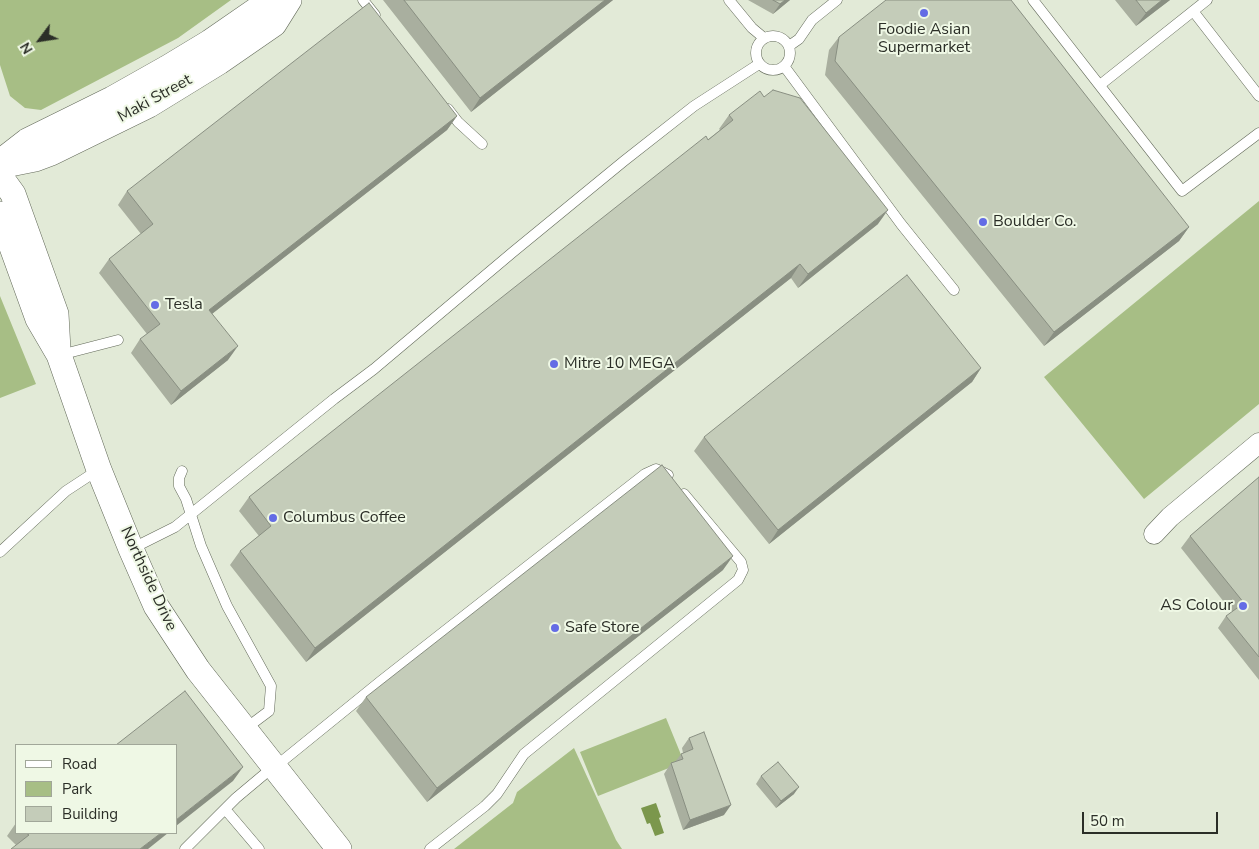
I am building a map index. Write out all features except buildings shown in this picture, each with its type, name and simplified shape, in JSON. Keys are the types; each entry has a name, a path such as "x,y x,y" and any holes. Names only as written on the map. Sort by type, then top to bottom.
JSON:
{"street":[{"name":"Maki Street","path":"0,162 28,141 112,99 167,68 274,0"},
{"name":"Maki Street","path":"0,166 52,153 148,105 219,62 274,24 289,0"},
{"name":"Northside Drive","path":"0,176 13,194 56,314 59,355"},
{"name":"Northside Drive","path":"0,214 38,318 59,355 99,470 156,606 198,670 339,849"},
{"path":"1154,534 1170,517 1259,442"}],"lane":[{"path":"363,0 381,23"},
{"path":"730,0 752,28 764,38"},
{"path":"1033,0 1182,191 1259,133"},
{"path":"1100,85 1208,0"},
{"path":"789,46 800,38 812,20 833,1"},
{"path":"1193,11 1259,96"},
{"path":"775,36 781,38 789,46 790,57 780,69 768,70 759,64 756,53 760,42 764,38 775,36"},
{"path":"131,549 175,527 374,369 624,161 694,106 759,64"},
{"path":"784,66 901,224 954,290"},
{"path":"440,99 458,122 482,144"},
{"path":"59,355 118,340"},
{"path":"185,849 225,809 381,680 645,474 656,469 666,473 741,562 743,570 738,580 524,754 497,794 485,806 430,849"},
{"path":"0,552 66,491 99,470"},
{"path":"182,471 179,478 179,486 186,499 201,546 227,606 271,686 269,711 244,730"},
{"path":"225,809 259,849"}],"green space":[{"path":"0,0 231,0 178,38 41,110 25,108 10,96 0,65"},
{"path":"1259,201 1259,404 1144,499 1044,377"},
{"path":"0,296 36,384 0,398"},
{"path":"666,718 684,762 598,796 580,752"},
{"path":"574,748 616,840 622,849 454,849 513,803 517,792"}],"shaded area":[{"path":"656,803 664,833 655,836 650,823 647,824 641,808"}],"place":[{"name":"Foodie Asian Supermarket","path":"924,13"},
{"name":"Boulder Co.","path":"983,222"},
{"name":"Tesla","path":"155,305"},
{"name":"Mitre 10 MEGA","path":"554,364"},
{"name":"Columbus Coffee","path":"273,518"},
{"name":"AS Colour","path":"1243,606"},
{"name":"Safe Store","path":"555,628"}]}
